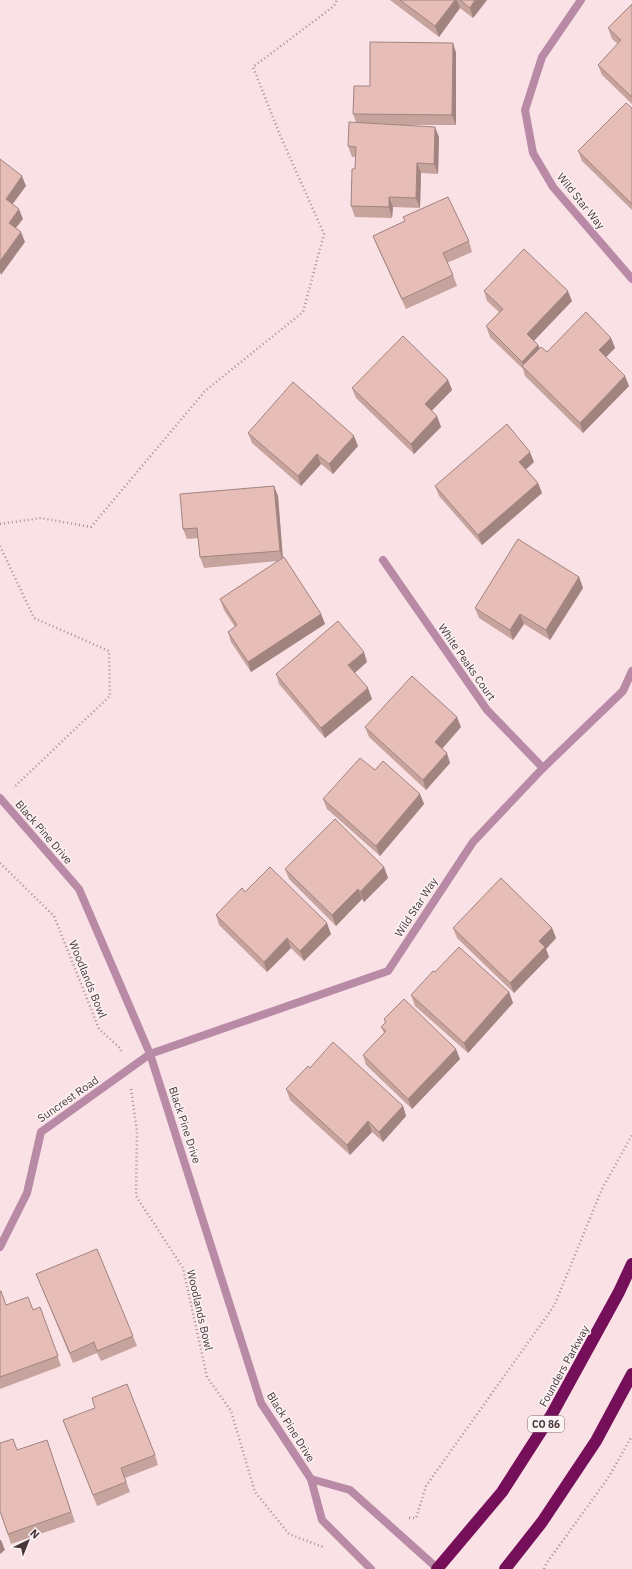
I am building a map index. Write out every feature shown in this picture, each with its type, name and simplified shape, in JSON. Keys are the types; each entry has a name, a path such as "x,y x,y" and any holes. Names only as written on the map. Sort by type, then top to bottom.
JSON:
{"highway":[{"name":"Founders Parkway","path":"437,1569 502,1492 552,1414 619,1292 632,1264"},
{"path":"505,1569 542,1522 592,1447 632,1374"}],"street":[{"name":"Wild Star Way","path":"581,0 542,57 525,110 533,153 553,187 632,279"},
{"name":"White Peaks Court","path":"383,560 487,710 543,768"},
{"name":"Wild Star Way","path":"150,1054 388,971 473,842 543,768 623,691 632,671"},
{"name":"Black Pine Drive","path":"1,799 79,889 150,1054 261,1403 311,1479 322,1520 371,1569"},
{"name":"Suncrest Road","path":"0,1247 27,1193 41,1132 150,1054"},
{"name":"Black Pine Drive","path":"311,1479 350,1490 437,1569"}],"path":[{"path":"0,524 41,518 91,527 205,391 303,312 324,234 280,135 253,67 334,6 337,0"},
{"path":"0,546 34,618 108,651 110,696 1,799"},
{"name":"Woodlands Bowl","path":"0,863 54,916 99,1029 120,1048 128,1070 137,1131 136,1196 183,1268 207,1377 231,1411 255,1492 289,1534 324,1547"},
{"path":"382,1518 416,1518 426,1486 554,1306 602,1189 632,1135"},
{"path":"544,1569 546,1564 608,1478 632,1436"}],"building":[{"path":"400,0 455,0 435,26"},
{"path":"460,0 475,0 470,8"},
{"path":"632,4 632,97 598,65 621,40 608,28"},
{"path":"370,42 453,43 452,115 353,114 354,86 370,86"},
{"path":"626,103 632,108 632,204 578,151"},
{"path":"349,122 435,127 434,164 417,163 416,198 389,197 389,207 351,206 352,169 355,169 356,147 348,146"},
{"path":"0,159 22,176 6,199 19,209 9,223 21,232 0,261"},
{"path":"448,197 469,241 443,253 453,275 402,299 373,236 405,221 403,217"},
{"path":"524,249 568,291 527,334 538,345 522,362 486,326 503,309 484,291"},
{"path":"586,312 611,338 599,350 625,376 580,423 522,366 541,347 547,352"},
{"path":"403,336 448,380 425,404 437,416 411,444 352,388"},
{"path":"293,382 354,436 329,464 317,454 298,476 248,433"},
{"path":"507,424 530,452 519,462 538,483 478,535 435,486"},
{"path":"274,486 280,551 200,557 197,528 183,529 180,494"},
{"path":"518,539 579,577 546,630 520,614 510,630 475,608"},
{"path":"284,557 321,614 248,662 228,632 237,625 220,599"},
{"path":"338,621 364,652 348,665 368,688 321,728 276,674"},
{"path":"412,676 457,717 435,742 447,753 423,780 365,727"},
{"path":"360,758 375,770 383,761 420,794 376,846 323,799"},
{"path":"335,819 384,867 360,892 358,889 332,915 285,869"},
{"path":"270,867 327,923 300,951 287,938 264,962 216,915 242,888 245,892"},
{"path":"501,878 552,928 539,941 545,947 510,983 453,928"},
{"path":"459,947 509,992 464,1043 411,995 433,971 435,972"},
{"path":"404,999 456,1049 408,1099 363,1055 386,1031 381,1027 386,1022 384,1019"},
{"path":"333,1042 403,1106 379,1132 368,1121 347,1145 286,1089 308,1066 310,1068"},
{"path":"97,1249 133,1336 97,1351 94,1342 70,1353 36,1274"},
{"path":"0,1291 6,1305 28,1297 33,1310 40,1307 58,1356 0,1377"},
{"path":"127,1384 155,1455 121,1468 126,1482 93,1495 63,1420 95,1408 92,1398"},
{"path":"13,1439 17,1450 47,1440 71,1512 8,1534 0,1511 0,1443"}]}
